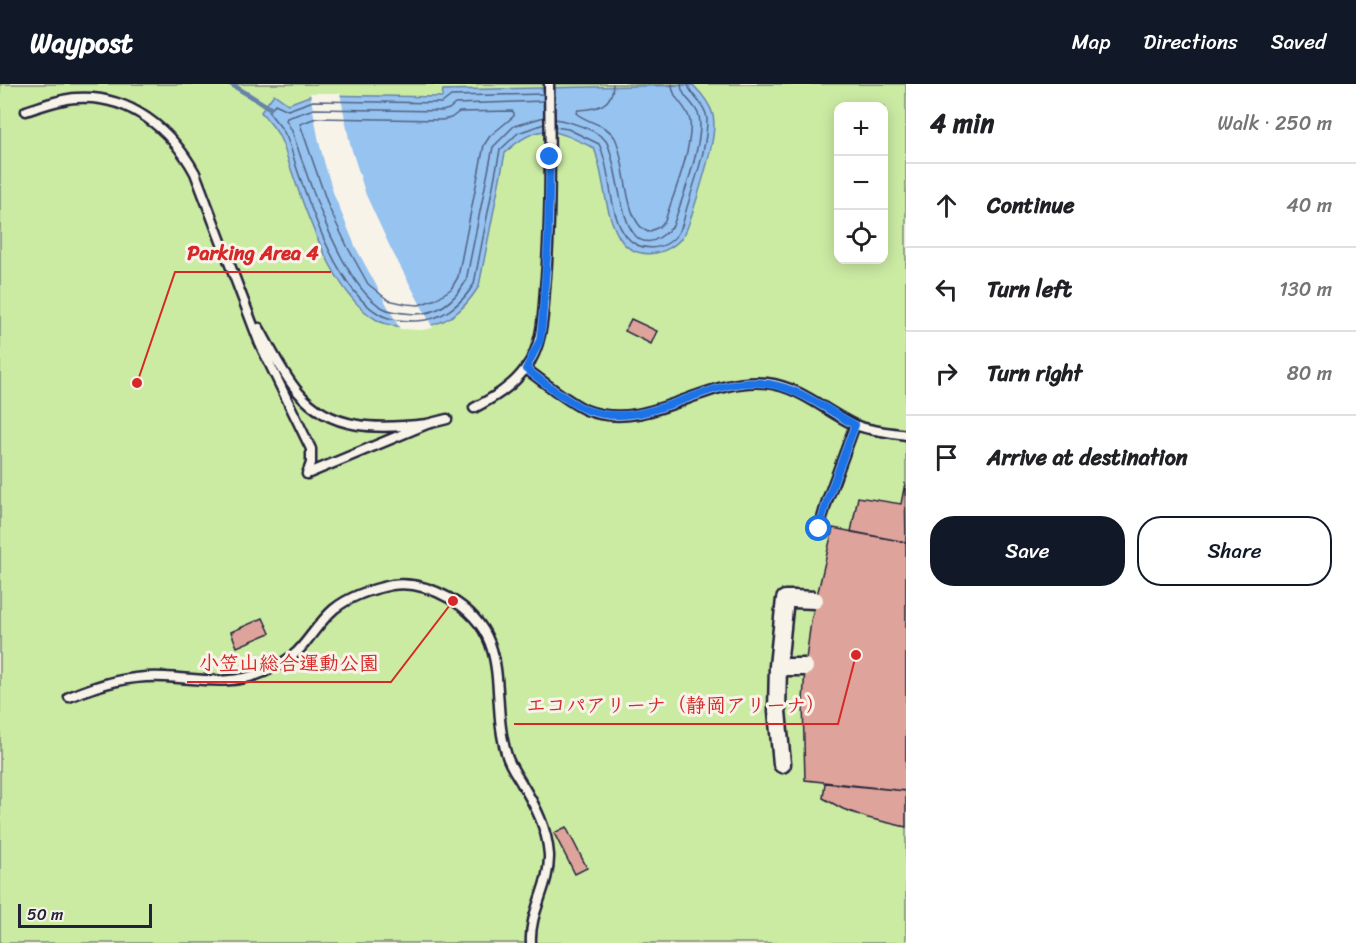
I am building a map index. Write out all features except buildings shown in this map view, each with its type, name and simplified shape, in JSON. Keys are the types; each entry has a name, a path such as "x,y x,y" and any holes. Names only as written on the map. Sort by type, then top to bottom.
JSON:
{"street":[{"path":"782,764 777,711 782,667 785,598 815,600"},
{"path":"782,667 805,667"}],"lane":[{"path":"474,408 500,394 526,369 540,340 548,243 549,84"},
{"path":"26,111 74,98 98,98 125,104 147,117 168,134 183,151 195,173 232,273 250,312 296,389 315,407 338,421 366,428 427,424"},
{"path":"250,312 260,344 311,449 311,463 307,474 427,424 447,419"},
{"path":"526,369 586,410 618,416 643,414 716,388 740,383 768,384 794,390 855,425 906,435"},
{"path":"819,529 855,425"},
{"path":"69,697 116,680 165,677 223,681 238,680 263,673 298,651 334,609 358,595 392,585 407,584 438,592 468,612 477,621 490,642 495,661 500,727 505,751 513,770 535,806 546,834 549,853 548,870 542,896 533,917 531,943"}],"green space":[{"path":"0,84 906,84 906,943 0,943"}],"water":[{"path":"693,85 710,106 714,119 714,131 687,230 677,242 669,248 651,254 633,250 625,245 610,216 594,148 558,133 538,132 517,143 505,153 479,286 460,310 444,321 413,327 390,325 377,320 362,309 349,294 336,275 315,232 278,134 261,112 274,94 288,104 312,95 442,97 443,90"}],"pier":[{"path":"310,93 340,93 350,144 366,195 391,249 433,328 400,329 356,248 334,195 325,165"}],"waterway":[{"path":"231,84 270,108"}],"place":[{"name":"Parking Area 4","path":"137,383"},
{"name":"小笠山総合運動公園","path":"453,601"},
{"name":"エコパアリーナ（静岡アリーナ）","path":"856,655"}],"route":[{"path":"550,157 548,243 542,324 540,340 526,369 586,410 618,416 643,414 716,388 740,383 768,384 794,390 855,425 819,529"}]}
